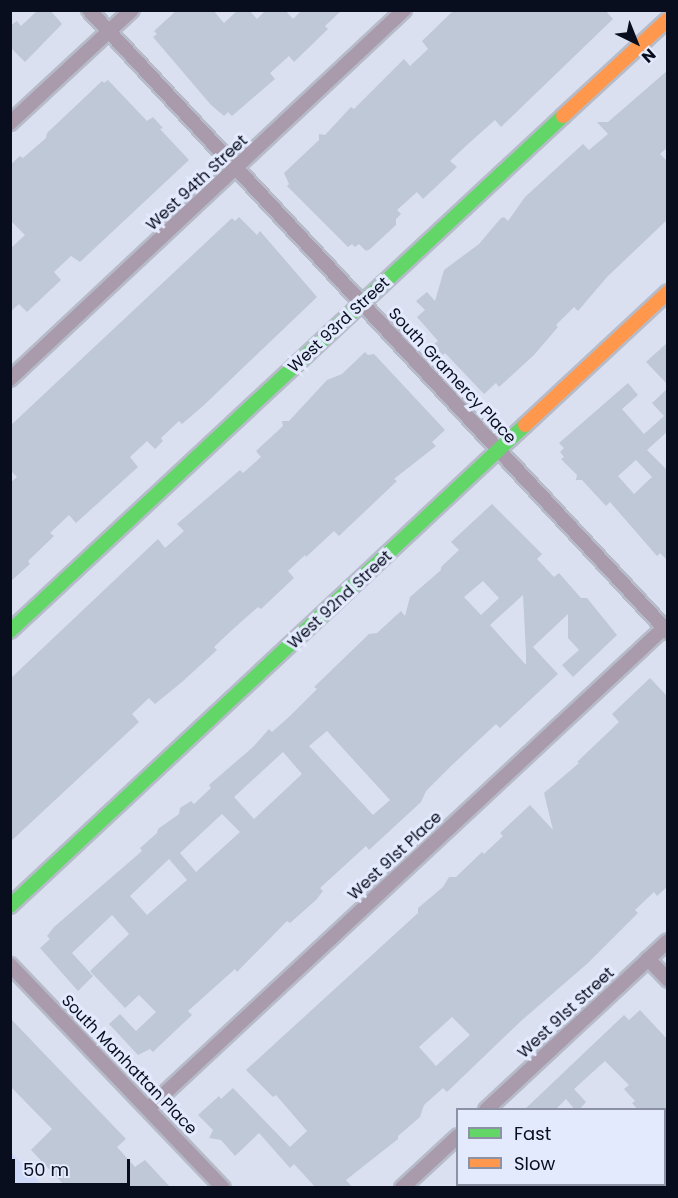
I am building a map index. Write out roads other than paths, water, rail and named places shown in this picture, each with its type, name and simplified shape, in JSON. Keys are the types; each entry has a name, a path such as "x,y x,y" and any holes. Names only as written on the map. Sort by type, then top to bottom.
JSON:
{"street":[{"name":"South Gramercy Place","path":"89,10 666,630"},
{"path":"10,123 132,10"},
{"name":"West 94th Street","path":"10,379 237,169 404,10"},
{"name":"West 93rd Street","path":"10,631 668,19"},
{"name":"West 92nd Street","path":"10,906 668,292"},
{"name":"West 91st Place","path":"149,1108 666,630"},
{"name":"West 91st Street","path":"488,1108 668,941"},
{"path":"648,959 668,980"},
{"name":"South Manhattan Place","path":"10,965 223,1188"},
{"path":"402,1188 456,1138"}]}
